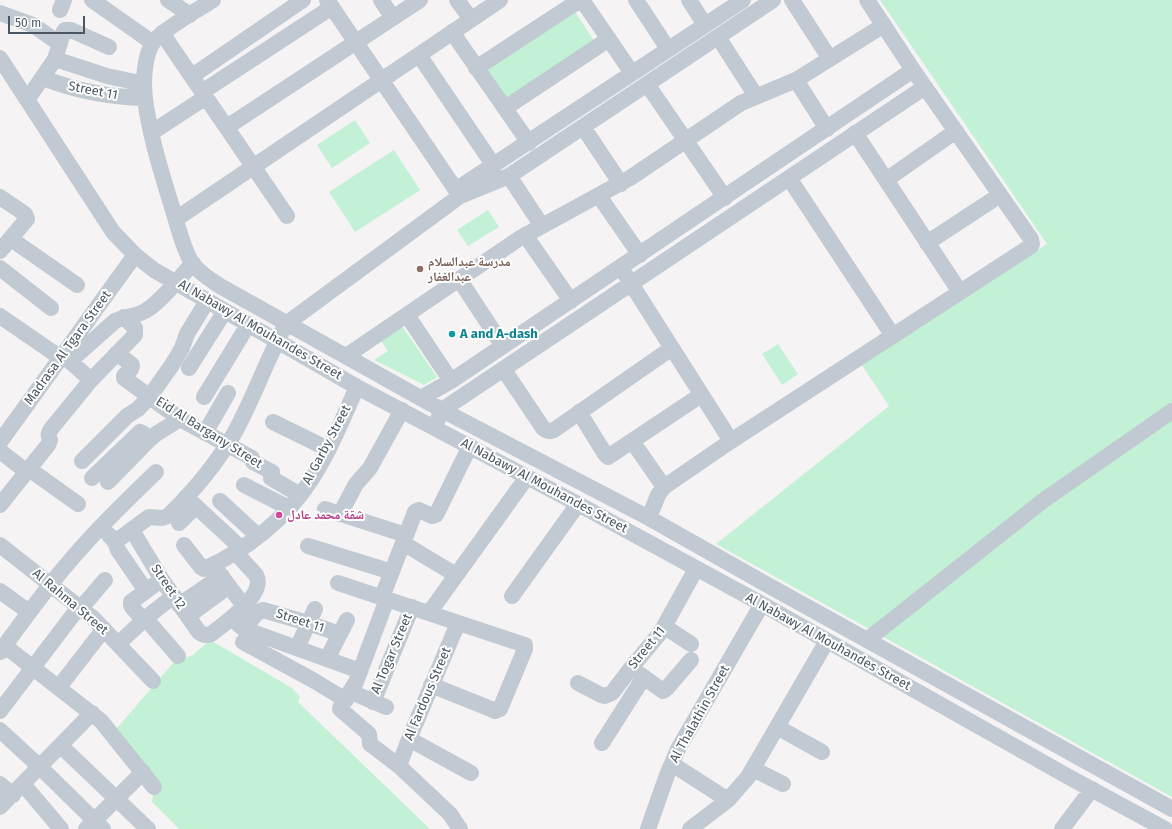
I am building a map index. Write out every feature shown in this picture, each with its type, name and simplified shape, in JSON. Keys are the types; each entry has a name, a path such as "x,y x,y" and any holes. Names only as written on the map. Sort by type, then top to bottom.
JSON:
{"street":[{"path":"0,4 2,0"},
{"path":"92,0 158,38 192,76 287,216"},
{"path":"168,0 190,15"},
{"path":"65,358 124,317 135,316 144,312 176,282 193,263 183,242 151,133 144,91 144,73 146,63 158,38 213,0"},
{"path":"192,76 303,0"},
{"path":"381,0 393,18"},
{"path":"227,127 420,0"},
{"path":"458,0 471,20"},
{"path":"176,219 500,0"},
{"path":"476,68 581,0 632,73"},
{"path":"636,0 668,49"},
{"path":"689,0 705,25"},
{"path":"179,523 204,476 227,445 241,419 277,340 286,324 494,166 743,0"},
{"path":"458,193 509,176 773,0"},
{"path":"792,0 830,59"},
{"path":"649,518 658,495 664,487 731,441 1029,248 1032,244 1031,239 913,70 867,0"},
{"path":"151,133 330,3 458,193"},
{"path":"0,13 33,25 60,44"},
{"path":"346,356 525,235 621,184 740,103 796,80 884,25"},
{"path":"27,100 55,59 63,33 68,29 109,47"},
{"path":"452,32 528,143"},
{"path":"718,37 756,96"},
{"path":"505,108 609,39"},
{"path":"419,55 494,166"},
{"name":"Al Nabawy Al Mouhandes Street","path":"0,58 104,219 120,240 135,255 154,270 357,387 696,568 1092,790 1165,829"},
{"path":"55,59 107,76 144,91"},
{"path":"422,398 451,381 621,268 913,70"},
{"name":"Street 11","path":"43,78 62,85 102,95 144,91"},
{"path":"796,80 827,129"},
{"path":"647,84 725,198"},
{"path":"434,427 442,410 504,370 631,283 925,87"},
{"path":"583,127 621,184"},
{"path":"886,180 956,131"},
{"path":"855,133 960,292"},
{"path":"509,176 542,226"},
{"path":"789,178 893,336"},
{"path":"927,243 1000,195"},
{"path":"599,196 640,255"},
{"path":"0,197 25,214 27,218 0,251"},
{"path":"525,235 571,301"},
{"path":"11,239 77,285"},
{"name":"Madrasa Al Tgara Street","path":"0,442 65,358 135,255"},
{"name":"Al Nabawy Al Mouhandes Street","path":"193,263 201,272 220,286 286,324 442,410 649,518 1172,809"},
{"path":"0,268 51,308"},
{"path":"621,268 731,441"},
{"path":"459,279 503,346"},
{"path":"82,461 127,416 138,409 150,396 172,365 182,348 187,334 207,301"},
{"path":"189,368 225,311"},
{"path":"407,315 451,381"},
{"path":"0,316 65,358 91,380"},
{"path":"0,505 50,442 49,432 91,380 136,332 124,317"},
{"path":"204,397 248,325"},
{"path":"504,370 546,431 550,432 672,348"},
{"name":"Eid Al Bargany Street","path":"117,352 132,365 131,369 124,376 124,378 180,418 252,458 253,462 272,472 272,478 300,495"},
{"name":"Al Garby Street","path":"118,644 147,617 180,606 221,576 238,550 274,523 289,508 311,480 328,449 357,387"},
{"path":"205,433 228,393"},
{"path":"579,412 607,456 610,456 701,394"},
{"path":"340,514 356,484 370,468 402,410"},
{"path":"867,640 1044,500 1172,411"},
{"path":"108,482 149,440 180,418"},
{"path":"273,422 328,449"},
{"path":"92,478 140,432 149,440"},
{"path":"632,441 664,487"},
{"path":"345,702 360,671 392,572 416,511 419,510 432,516 436,515 470,446"},
{"path":"0,451 78,504"},
{"path":"154,787 101,721 33,667 2,649 50,584 101,527 156,472"},
{"path":"429,613 527,477"},
{"path":"244,485 289,508"},
{"path":"220,501 258,536"},
{"path":"115,542 149,517 162,518 168,516 191,502"},
{"path":"191,502 238,550 258,579 258,587 241,624"},
{"path":"512,596 578,504"},
{"path":"324,509 404,539 456,575"},
{"path":"101,527 115,542 117,549 146,591"},
{"name":"Street 12","path":"132,530 162,580 199,632 206,636 241,624"},
{"name":"Al Rahma Street","path":"0,545 80,607 104,629 153,681"},
{"path":"184,545 202,568 221,576 241,624 311,679 345,702 369,734 369,741 372,746 399,766 450,814 460,829"},
{"path":"308,546 392,572"},
{"name":"Street 11","path":"578,683 601,695 609,695 615,690 665,627 696,568"},
{"path":"0,711 80,607 105,580"},
{"path":"162,580 131,602 131,604 178,656"},
{"name":"Al Thalathin Street","path":"648,829 678,749 758,602 764,583"},
{"path":"338,584 525,645 525,649 500,709 495,711 431,685"},
{"path":"0,591 29,612"},
{"name":"Al Togar Street","path":"345,702 380,704 412,607"},
{"name":"Street 11","path":"241,624 263,610 312,616 343,627 327,659"},
{"path":"297,648 312,616"},
{"name":"Al Fardous Street","path":"399,766 408,739 458,622"},
{"path":"241,624 297,648 360,671"},
{"path":"665,627 690,644"},
{"path":"59,687 104,629"},
{"path":"690,829 728,800 742,785 827,641"},
{"path":"631,668 660,690 665,690 691,660"},
{"path":"602,742 644,678"},
{"path":"0,807 92,713"},
{"path":"777,727 822,752"},
{"path":"0,730 40,767 94,826 117,798 143,772"},
{"path":"408,739 471,773"},
{"path":"61,746 148,829"},
{"path":"672,764 728,800"},
{"path":"753,768 783,784"},
{"path":"0,784 18,790 60,829"},
{"path":"1062,829 1092,790"}],"green space":[{"path":"880,0 1172,0 1172,797 716,544 889,406 862,365 1047,244"},
{"path":"573,9 595,42 504,104 482,71"},
{"path":"355,120 370,143 332,168 317,145"},
{"path":"394,150 420,190 355,232 329,192"},
{"path":"488,210 499,227 468,246 457,230"},
{"path":"402,326 437,377 424,385 374,360 388,351 381,341"},
{"path":"778,344 798,374 782,385 762,354"},
{"path":"210,640 292,688 300,697 298,702 430,829 179,829 152,802 153,794 133,750 117,728 174,662 193,655"}],"place":[{"name":"مدرسة عبدالسلام عبدالغفار","path":"420,269"},
{"name":"A and A-dash","path":"452,334"},
{"name":"شقة محمد عادل","path":"279,515"}]}
